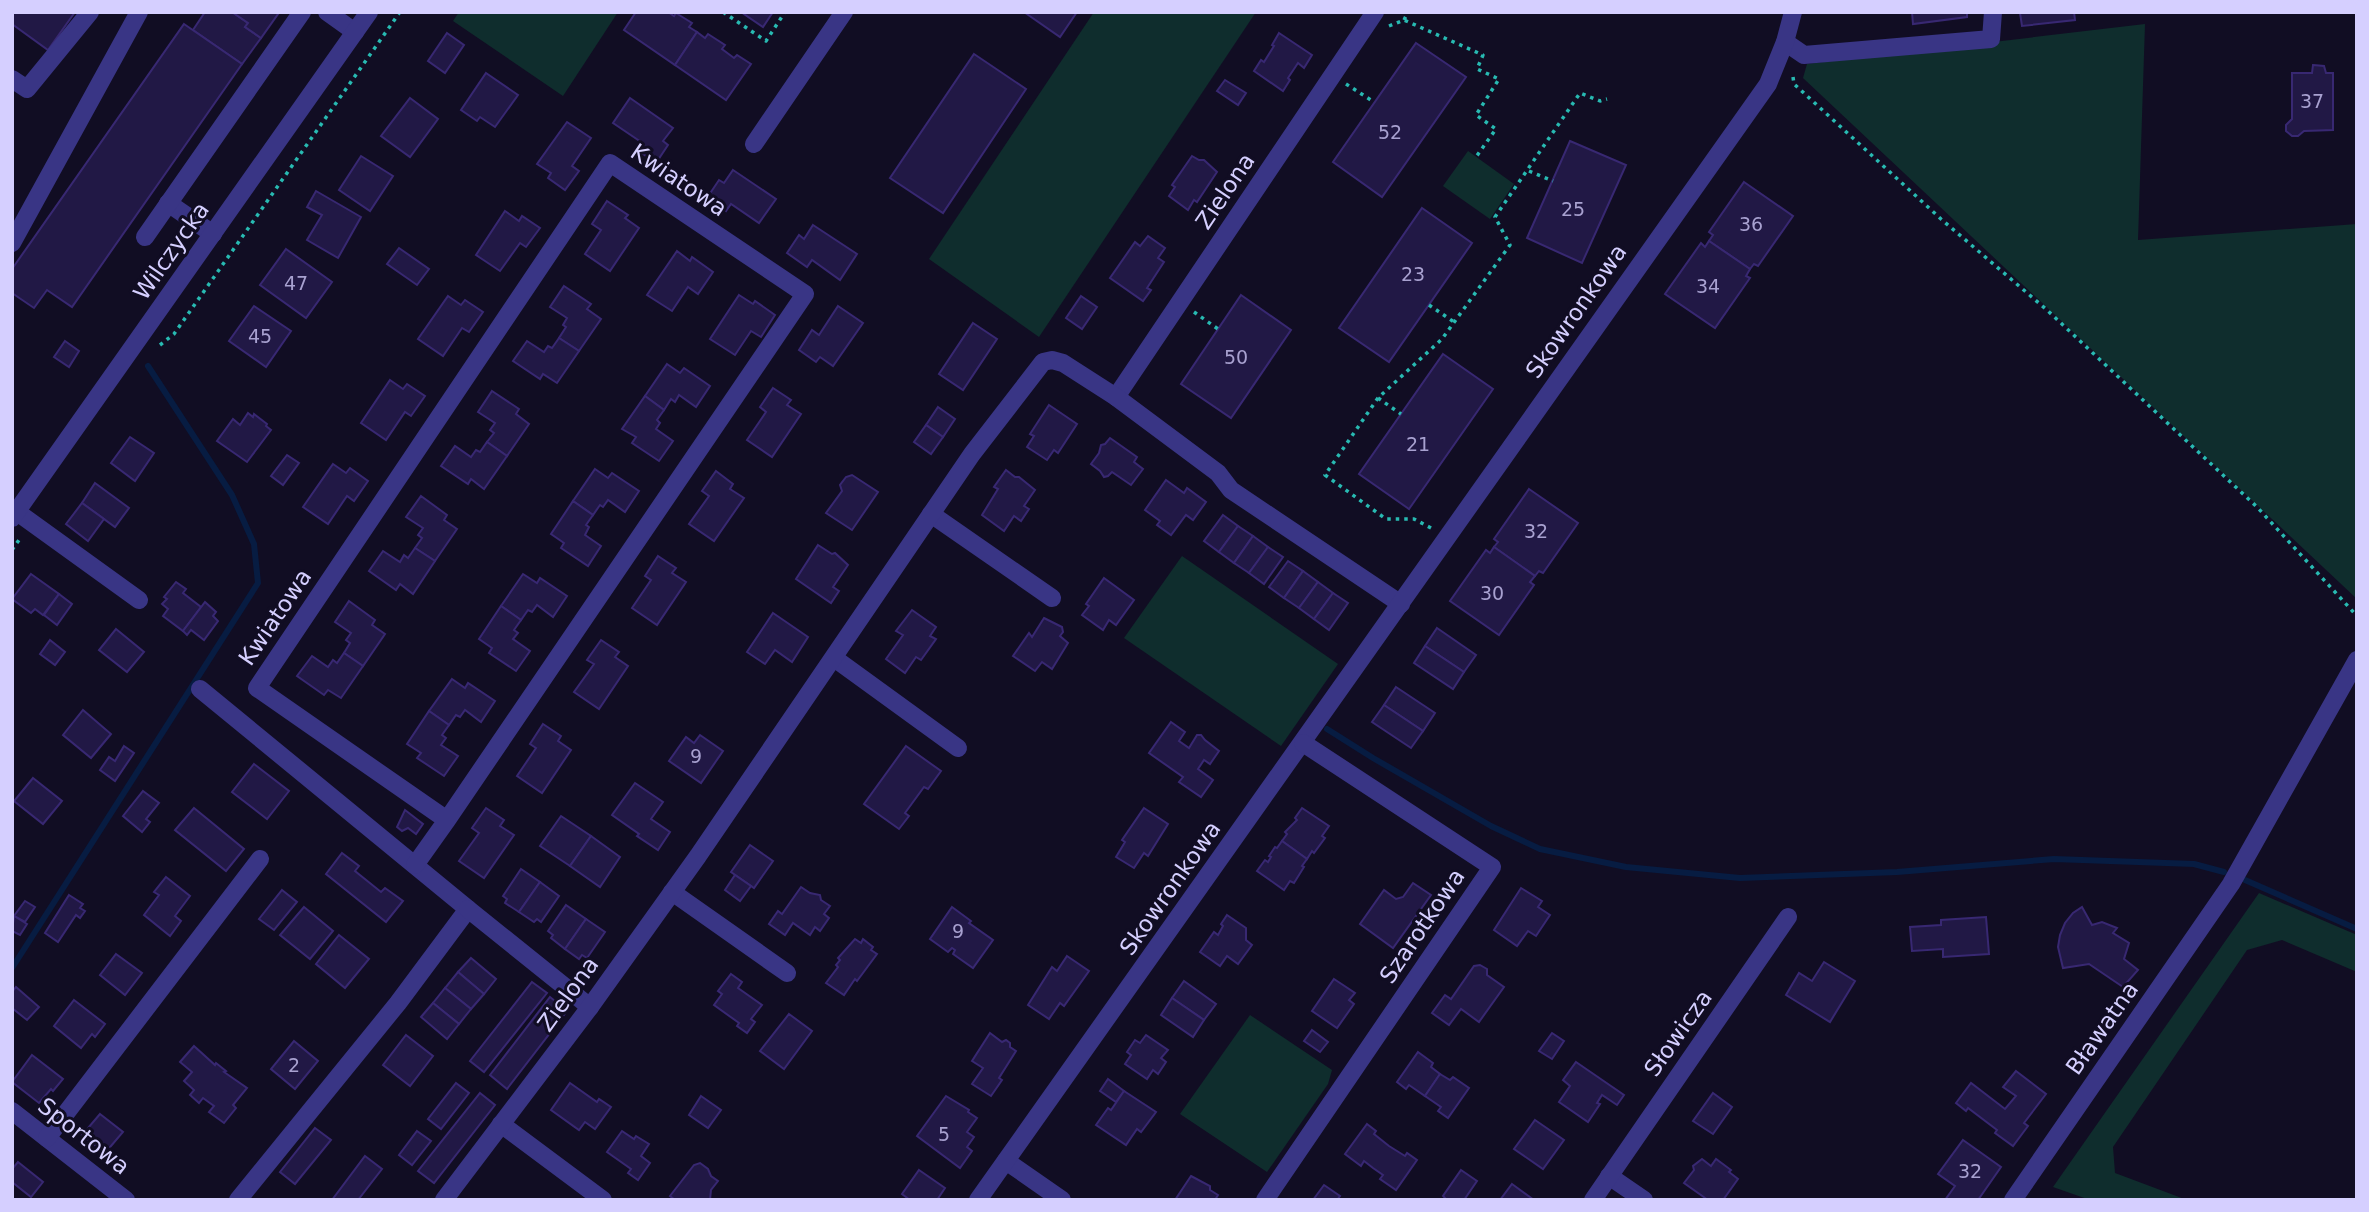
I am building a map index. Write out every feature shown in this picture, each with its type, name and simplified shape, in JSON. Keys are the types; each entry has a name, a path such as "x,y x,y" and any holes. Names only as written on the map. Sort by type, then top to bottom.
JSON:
{"street":[{"path":"12,79 27,89 90,12"},
{"path":"12,243 139,12"},
{"path":"145,237 302,12"},
{"path":"327,12 355,32"},
{"name":"Wilczycka","path":"15,515 369,12"},
{"path":"754,144 844,12"},
{"name":"Zielona","path":"1116,397 1375,12"},
{"path":"1793,12 1785,42 1804,55 1990,39 1993,12"},
{"name":"Skowronkowa","path":"978,1200 1768,84 1785,42"},
{"name":"Kwiatowa","path":"415,865 447,820 805,294 610,163 257,688 447,820"},
{"path":"168,203 213,234"},
{"name":"Zielona","path":"443,1200 590,1007 834,658 972,454 1043,362 1052,360 1063,363 1116,397 1218,473 1231,490 1401,604"},
{"path":"931,514 1052,598"},
{"path":"15,515 139,600"},
{"path":"834,658 958,748"},
{"name":"Bławatna","path":"2013,1200 2231,884 2357,660"},
{"path":"200,689 590,1007"},
{"name":"Szarotkowa","path":"1265,1200 1492,867 1303,743"},
{"path":"47,1138 260,859"},
{"path":"672,892 787,973"},
{"path":"238,1200 390,1013 468,909"},
{"name":"Słowicza","path":"1592,1200 1788,917"},
{"name":"Sportowa","path":"12,1111 126,1200"},
{"path":"501,1124 603,1200"},
{"path":"1006,1161 1062,1200"},
{"path":"1609,1176 1644,1200"}],"path":[{"path":"174,334 400,12"},
{"path":"723,12 766,41 785,12"},
{"path":"1387,27 1404,20 1408,12"},
{"path":"1404,20 1483,55 1477,69 1499,79 1476,115 1496,129 1476,157"},
{"path":"1792,74 1794,84 1941,219 2047,310 2257,506 2357,616"},
{"path":"1332,75 1374,102"},
{"path":"1455,527 1445,523 1433,529 1414,519 1386,519 1325,475 1378,398 1442,340 1510,245 1495,216 1580,93 1600,101 1607,99"},
{"path":"1528,170 1553,180"},
{"path":"1429,305 1454,322"},
{"path":"1191,310 1218,329"},
{"path":"1378,398 1402,414"}],"green space":[{"path":"459,12 618,12 563,96 453,21"},
{"path":"1094,12 1256,12 1039,337 929,259"},
{"path":"2145,24 2138,240 2357,224 2357,599 1803,78 1807,64"},
{"path":"1468,151 1514,184 1490,219 1443,186"},
{"path":"1182,556 1338,664 1281,746 1124,638"},
{"path":"2259,893 2357,935 2357,972 2282,940 2247,950 2113,1147 2115,1173 2187,1200 2090,1200 2053,1187"},
{"path":"1250,1015 1332,1070 1328,1084 1267,1172 1180,1114"}],"building":[{"path":"12,12 75,12 48,50 12,24"},
{"path":"205,12 232,12 248,23 245,27 261,38 242,64 193,30"},
{"path":"232,12 278,14 261,38 245,27 248,23"},
{"path":"636,12 668,12 674,16 676,13 692,23 689,27 697,32 675,65 624,30"},
{"path":"741,12 773,12 763,27"},
{"path":"1024,12 1077,12 1060,37"},
{"path":"1912,12 1967,12 1967,17 1913,24"},
{"path":"2074,12 2075,20 2022,26 2020,13"},
{"path":"184,24 242,64 72,307 47,290 34,308 12,293 12,269"},
{"path":"697,32 705,38 708,34 725,45 722,49 734,58 737,55 751,64 726,100 675,65"},
{"path":"447,33 464,45 445,73 428,61"},
{"path":"1279,33 1312,55 1304,68 1298,63 1283,91 1254,71 1261,60 1264,62"},
{"path":"1416,43 1466,77 1382,197 1333,162"},
{"path":"974,54 1026,89 943,213 890,178"},
{"path":"2313,65 2324,66 2326,73 2333,73 2333,130 2304,131 2298,136 2292,136 2286,131 2286,125 2292,119 2292,73 2312,73"},
{"path":"486,73 518,95 495,127 480,117 477,121 461,110"},
{"path":"1225,80 1246,93 1238,105 1217,91"},
{"path":"410,98 438,119 410,157 381,136"},
{"path":"630,98 673,128 663,141 668,145 656,163 636,149 641,142 613,123"},
{"path":"567,122 591,138 572,166 579,171 565,190 548,178 551,173 537,164"},
{"path":"1570,141 1626,165 1582,263 1527,238"},
{"path":"361,156 393,176 370,211 339,190"},
{"path":"1192,156 1204,160 1217,172 1197,202 1194,200 1188,210 1169,196 1175,187 1172,185"},
{"path":"733,170 776,199 759,223 731,204 726,211 707,198 719,180 724,183"},
{"path":"1744,182 1793,216 1758,266 1754,264 1750,269 1709,241 1713,235 1709,232"},
{"path":"316,191 361,217 338,258 307,240 322,215 307,207"},
{"path":"607,201 628,215 625,218 639,228 610,271 585,254 601,230 592,224"},
{"path":"1422,208 1472,243 1389,362 1339,328"},
{"path":"505,211 519,221 522,216 540,228 526,247 520,243 500,271 476,255"},
{"path":"813,225 857,254 840,280 812,260 807,267 787,253 799,235 804,239"},
{"path":"1148,236 1165,248 1158,258 1164,262 1147,288 1151,290 1143,301 1110,278 1135,242 1140,246"},
{"path":"1709,241 1750,269 1746,276 1750,278 1715,328 1665,294 1701,243 1705,247"},
{"path":"399,248 429,269 417,285 387,264"},
{"path":"286,249 332,282 306,318 260,285"},
{"path":"677,251 690,261 692,257 713,272 698,294 688,287 672,311 647,295"},
{"path":"564,286 591,304 587,309 601,319 579,351 559,338 566,327 563,325 567,318 550,307"},
{"path":"739,295 753,304 755,301 775,315 761,337 751,331 735,355 710,339"},
{"path":"1241,295 1291,330 1231,418 1181,384"},
{"path":"448,296 461,305 465,300 483,312 469,332 462,328 443,356 418,339"},
{"path":"1081,296 1097,307 1082,329 1066,318"},
{"path":"254,306 291,331 266,367 229,341"},
{"path":"838,306 863,323 833,366 820,357 816,362 799,350 812,330 819,335"},
{"path":"973,323 997,339 963,390 939,374"},
{"path":"559,338 579,351 557,383 543,374 540,379 513,361 527,341 544,352 548,346 552,348"},
{"path":"65,341 79,351 69,367 54,357"},
{"path":"1443,354 1493,389 1409,509 1359,474"},
{"path":"667,364 680,373 684,368 710,386 696,407 679,395 675,402 671,399 664,410 645,396"},
{"path":"390,380 403,389 407,384 425,396 411,416 405,412 386,440 361,423"},
{"path":"773,388 791,400 787,405 801,414 772,457 747,440 766,412 760,407"},
{"path":"492,391 519,409 516,414 529,424 507,456 487,442 494,433 490,430 495,423 478,412"},
{"path":"645,396 664,410 657,420 660,423 656,429 673,441 659,461 632,443 636,437 622,429"},
{"path":"1049,405 1077,424 1058,453 1054,450 1047,460 1027,447 1034,436 1030,434"},
{"path":"938,407 955,419 943,437 926,425"},
{"path":"248,413 253,417 254,414 271,430 247,462 217,441 233,419 240,425"},
{"path":"926,425 943,437 931,454 914,442"},
{"path":"130,437 154,453 135,481 111,463"},
{"path":"1110,438 1137,457 1134,462 1143,469 1131,485 1112,472 1104,477 1091,464 1101,445"},
{"path":"487,442 507,456 484,489 471,479 468,484 441,466 455,446 471,457 476,450 480,452"},
{"path":"287,455 299,463 283,485 271,476"},
{"path":"333,464 346,473 350,468 368,481 354,501 347,496 328,524 303,507"},
{"path":"595,469 608,478 612,473 639,491 625,512 608,500 603,507 600,505 593,515 573,501"},
{"path":"1006,470 1035,490 1024,506 1029,509 1021,521 1014,516 1004,531 982,515 998,489 994,487"},
{"path":"716,471 733,484 730,489 744,498 714,541 689,524 709,496 702,491"},
{"path":"852,475 878,492 852,530 826,513 842,491 840,485 846,477"},
{"path":"1166,480 1184,493 1187,488 1206,502 1193,520 1186,515 1171,535 1157,525 1160,521 1145,510"},
{"path":"95,483 129,508 115,527 82,503"},
{"path":"1529,489 1578,523 1543,573 1539,571 1535,576 1494,547 1498,542 1494,539"},
{"path":"421,496 447,515 444,520 457,529 435,561 415,548 422,538 418,535 423,528 406,517"},
{"path":"573,501 593,515 586,525 589,527 585,535 601,546 588,566 561,548 564,543 551,534"},
{"path":"82,503 104,519 88,541 66,524"},
{"path":"1223,515 1238,526 1219,552 1204,541"},
{"path":"1238,526 1253,536 1234,563 1219,552"},
{"path":"1253,536 1268,547 1249,573 1234,563"},
{"path":"818,545 832,554 835,553 848,565 833,587 839,591 831,603 796,579"},
{"path":"1268,547 1283,557 1264,584 1249,573"},
{"path":"1494,547 1535,576 1530,582 1534,585 1499,635 1450,601 1486,550 1490,553"},
{"path":"415,548 435,561 413,594 400,584 396,590 369,571 383,551 400,562 404,555 408,558"},
{"path":"658,556 676,568 672,573 686,582 657,625 632,608 651,580 645,576"},
{"path":"1288,561 1303,571 1284,598 1269,587"},
{"path":"1303,571 1318,582 1299,608 1284,598"},
{"path":"31,574 59,594 43,615 35,609 31,613 12,599"},
{"path":"523,574 537,583 540,578 567,596 553,617 537,605 532,612 528,610 521,620 501,606"},
{"path":"1104,578 1134,600 1116,625 1109,620 1103,630 1082,615 1089,606 1086,604"},
{"path":"176,582 186,589 183,593 201,607 183,631 163,616 168,609 162,604 167,599 164,597"},
{"path":"1318,582 1333,593 1314,619 1299,608"},
{"path":"1333,593 1348,603 1329,630 1314,619"},
{"path":"59,594 72,604 57,625 44,615"},
{"path":"349,601 375,620 372,625 385,634 363,666 344,653 350,643 346,640 351,633 335,622"},
{"path":"205,602 216,612 213,616 218,621 204,640 191,630 187,635 183,631"},
{"path":"501,606 521,620 514,630 518,633 513,639 530,651 516,671 489,653 492,648 479,639"},
{"path":"912,610 936,627 930,636 936,639 921,660 916,657 905,673 886,659 903,635 896,631"},
{"path":"773,613 808,637 792,662 775,650 765,664 747,652"},
{"path":"1044,618 1062,627 1060,636 1068,643 1052,669 1042,662 1035,671 1013,656 1029,633 1032,637"},
{"path":"1437,628 1476,655 1464,672 1425,646"},
{"path":"116,629 144,652 127,672 99,650"},
{"path":"50,640 65,652 55,665 40,654"},
{"path":"601,640 619,652 615,657 628,666 599,709 574,692 594,664 587,660"},
{"path":"1425,646 1464,672 1453,689 1414,663"},
{"path":"344,653 363,666 341,698 328,690 324,695 297,676 312,656 328,667 333,660 337,663"},
{"path":"452,679 465,688 468,683 495,701 481,722 465,710 460,717 456,715 449,725 429,711"},
{"path":"1396,687 1435,713 1423,731 1384,705"},
{"path":"1384,705 1423,731 1411,748 1372,722"},
{"path":"83,710 111,734 91,758 63,735"},
{"path":"429,711 449,725 442,735 446,738 441,745 458,756 444,776 417,758 421,753 407,744"},
{"path":"1171,722 1185,732 1179,741 1189,748 1197,735 1201,735 1219,751 1210,764 1204,760 1198,769 1213,780 1201,797 1179,782 1183,777 1149,753"},
{"path":"543,724 561,736 558,741 571,750 542,793 517,776 536,748 530,744"},
{"path":"700,735 723,751 701,783 669,761 686,737 694,743"},
{"path":"124,746 134,753 115,781 100,770 109,757 115,761"},
{"path":"906,746 941,771 928,789 924,787 905,813 909,816 899,829 864,804"},
{"path":"254,764 289,791 267,819 232,792"},
{"path":"33,778 62,801 43,824 14,801"},
{"path":"635,783 663,802 651,819 670,832 658,850 612,815"},
{"path":"143,791 159,803 146,819 150,822 142,832 123,816"},
{"path":"194,808 244,849 226,871 175,830"},
{"path":"486,808 504,820 500,826 514,835 484,878 459,861 479,833 472,828"},
{"path":"1144,808 1168,824 1148,856 1144,853 1134,868 1116,857 1125,842 1122,840"},
{"path":"1302,808 1329,826 1322,836 1325,838 1307,859 1282,841"},
{"path":"405,810 423,824 416,834 408,828 402,831 397,827"},
{"path":"561,816 591,836 570,866 540,846"},
{"path":"591,836 620,857 600,887 570,866"},
{"path":"1282,841 1307,859 1294,883 1290,881 1284,890 1257,871 1265,860 1268,862 1275,847"},
{"path":"750,845 773,861 754,888 731,872"},
{"path":"342,853 359,866 355,871 381,892 385,888 403,901 386,922 326,874"},
{"path":"521,869 540,882 519,912 505,903 507,899 503,896"},
{"path":"735,875 751,886 740,901 725,890"},
{"path":"166,877 190,896 175,916 181,921 170,936 144,915 159,895 154,892"},
{"path":"540,882 559,896 541,922 537,919 534,922 519,912"},
{"path":"1413,883 1431,895 1393,948 1360,924 1384,890 1396,899 1403,897"},
{"path":"801,887 820,895 821,900 830,906 824,914 829,918 820,931 815,927 810,935 793,923 785,935 769,924 778,911 782,914"},
{"path":"1521,888 1542,901 1538,907 1550,915 1536,936 1528,931 1517,946 1494,930"},
{"path":"282,890 297,902 274,930 259,919"},
{"path":"69,895 83,904 80,908 85,911 80,918 76,915 58,942 45,933"},
{"path":"25,901 35,907 25,922 14,916"},
{"path":"566,905 586,919 565,949 551,938 553,935 548,931"},
{"path":"304,907 333,931 310,959 280,935"},
{"path":"952,907 993,940 973,968 953,954 955,950 952,948 948,952 930,939"},
{"path":"2082,907 2092,925 2102,922 2117,928 2113,933 2129,943 2124,959 2138,970 2123,987 2089,964 2063,968 2058,947 2060,935 2065,923"},
{"path":"1227,915 1246,928 1246,940 1252,945 1238,964 1227,956 1220,966 1200,952 1214,932 1218,935"},
{"path":"14,916 27,924 20,935 12,931"},
{"path":"1986,917 1989,954 1943,957 1943,949 1912,951 1910,927 1941,925 1941,920"},
{"path":"586,919 605,932 587,958 582,955 579,959 565,949"},
{"path":"339,935 369,959 345,988 316,964"},
{"path":"855,939 861,943 863,939 877,954 844,995 826,983 838,967 838,958"},
{"path":"116,954 142,973 125,995 100,975"},
{"path":"1067,956 1089,971 1064,1006 1060,1003 1049,1019 1028,1005 1052,967 1057,971"},
{"path":"471,958 496,979 484,994 458,972"},
{"path":"1824,962 1855,981 1830,1022 1786,995 1799,973 1812,981"},
{"path":"1480,965 1487,969 1487,975 1504,987 1479,1022 1461,1009 1449,1025 1432,1013 1445,995 1451,999 1474,966"},
{"path":"458,972 484,994 471,1009 445,988"},
{"path":"731,974 742,982 738,988 762,1005 751,1019 755,1022 747,1033 737,1026 739,1023 714,1005 722,994 718,991"},
{"path":"1334,979 1355,993 1349,1000 1354,1004 1337,1028 1312,1011"},
{"path":"1184,981 1216,1004 1204,1020 1172,998"},
{"path":"532,982 547,993 484,1072 470,1061"},
{"path":"16,987 39,1007 27,1020 12,1008 12,992"},
{"path":"445,988 471,1009 459,1024 433,1003"},
{"path":"550,997 567,1011 507,1089 490,1075"},
{"path":"1172,998 1204,1020 1193,1037 1161,1015"},
{"path":"74,1000 105,1024 95,1037 92,1034 81,1048 54,1026"},
{"path":"433,1003 459,1024 447,1039 421,1017"},
{"path":"789,1014 812,1031 784,1069 760,1051"},
{"path":"1312,1030 1328,1042 1320,1052 1304,1041"},
{"path":"990,1033 1002,1042 1006,1040 1016,1051 991,1096 972,1084 983,1068 972,1061"},
{"path":"1552,1033 1564,1041 1552,1059 1539,1051"},
{"path":"406,1035 433,1056 410,1086 383,1065"},
{"path":"1146,1035 1168,1050 1161,1058 1166,1062 1158,1074 1153,1070 1147,1079 1125,1064 1131,1055 1127,1052 1135,1040 1140,1043"},
{"path":"294,1041 318,1061 295,1089 271,1069"},
{"path":"194,1046 247,1088 233,1105 236,1108 224,1123 209,1112 214,1106 203,1098 199,1103 190,1095 194,1090 184,1081 192,1072 180,1062"},
{"path":"1418,1052 1433,1063 1431,1067 1440,1074 1425,1096 1409,1085 1406,1089 1397,1082"},
{"path":"32,1055 63,1079 39,1103 12,1082"},
{"path":"1576,1062 1624,1095 1617,1105 1602,1095 1597,1103 1600,1104 1588,1122 1559,1102 1570,1086 1563,1080"},
{"path":"2016,1071 2046,1094 2024,1123 2028,1126 2013,1146 1968,1108 1966,1111 1956,1103 1971,1083 2005,1109 2016,1096 2003,1087"},
{"path":"1440,1074 1450,1080 1453,1077 1469,1088 1448,1118 1438,1111 1441,1107 1425,1096"},
{"path":"1108,1079 1124,1091 1116,1102 1100,1091"},
{"path":"456,1083 469,1093 441,1129 428,1119"},
{"path":"570,1083 597,1102 599,1099 611,1107 595,1129 585,1122 579,1130 551,1110"},
{"path":"1124,1091 1156,1112 1141,1132 1137,1129 1126,1145 1096,1125"},
{"path":"480,1093 495,1105 434,1183 418,1171"},
{"path":"1713,1093 1732,1107 1713,1134 1693,1121"},
{"path":"701,1096 721,1110 708,1128 689,1115"},
{"path":"946,1096 977,1118 967,1132 974,1137 967,1147 972,1151 960,1168 917,1136"},
{"path":"100,1114 123,1132 105,1153 82,1135"},
{"path":"1535,1120 1564,1140 1543,1169 1514,1149"},
{"path":"1367,1124 1376,1131 1374,1134 1389,1146 1417,1160 1396,1190 1380,1179 1383,1175 1364,1161 1361,1166 1345,1154"},
{"path":"315,1128 331,1140 295,1184 280,1172"},
{"path":"417,1131 431,1141 412,1165 399,1155"},
{"path":"622,1131 649,1144 641,1156 650,1163 638,1180 628,1173 631,1169 607,1152"},
{"path":"1963,1140 2001,1167 1978,1200 1945,1200 1955,1186 1938,1174"},
{"path":"365,1156 382,1169 358,1200 332,1200"},
{"path":"1702,1159 1711,1166 1716,1159 1738,1179 1723,1200 1708,1200 1684,1183 1694,1170 1693,1166"},
{"path":"18,1162 43,1182 31,1197 12,1182 12,1169"},
{"path":"700,1163 718,1181 711,1190 710,1200 675,1200 670,1196 694,1165"},
{"path":"919,1170 945,1188 937,1200 910,1200 902,1194"},
{"path":"1461,1170 1477,1181 1464,1200 1447,1200 1443,1196"},
{"path":"1191,1176 1210,1186 1210,1190 1218,1195 1215,1200 1175,1200"},
{"path":"1512,1184 1534,1200 1500,1200"},
{"path":"1324,1185 1340,1196 1337,1200 1313,1200"}],"waterway":[{"path":"12,968 258,583 254,544 232,495 148,366"},
{"path":"1327,729 1491,826 1540,849 1626,867 1740,878 1897,872 2054,859 2194,864 2224,872"},
{"path":"2245,880 2357,929"}]}
